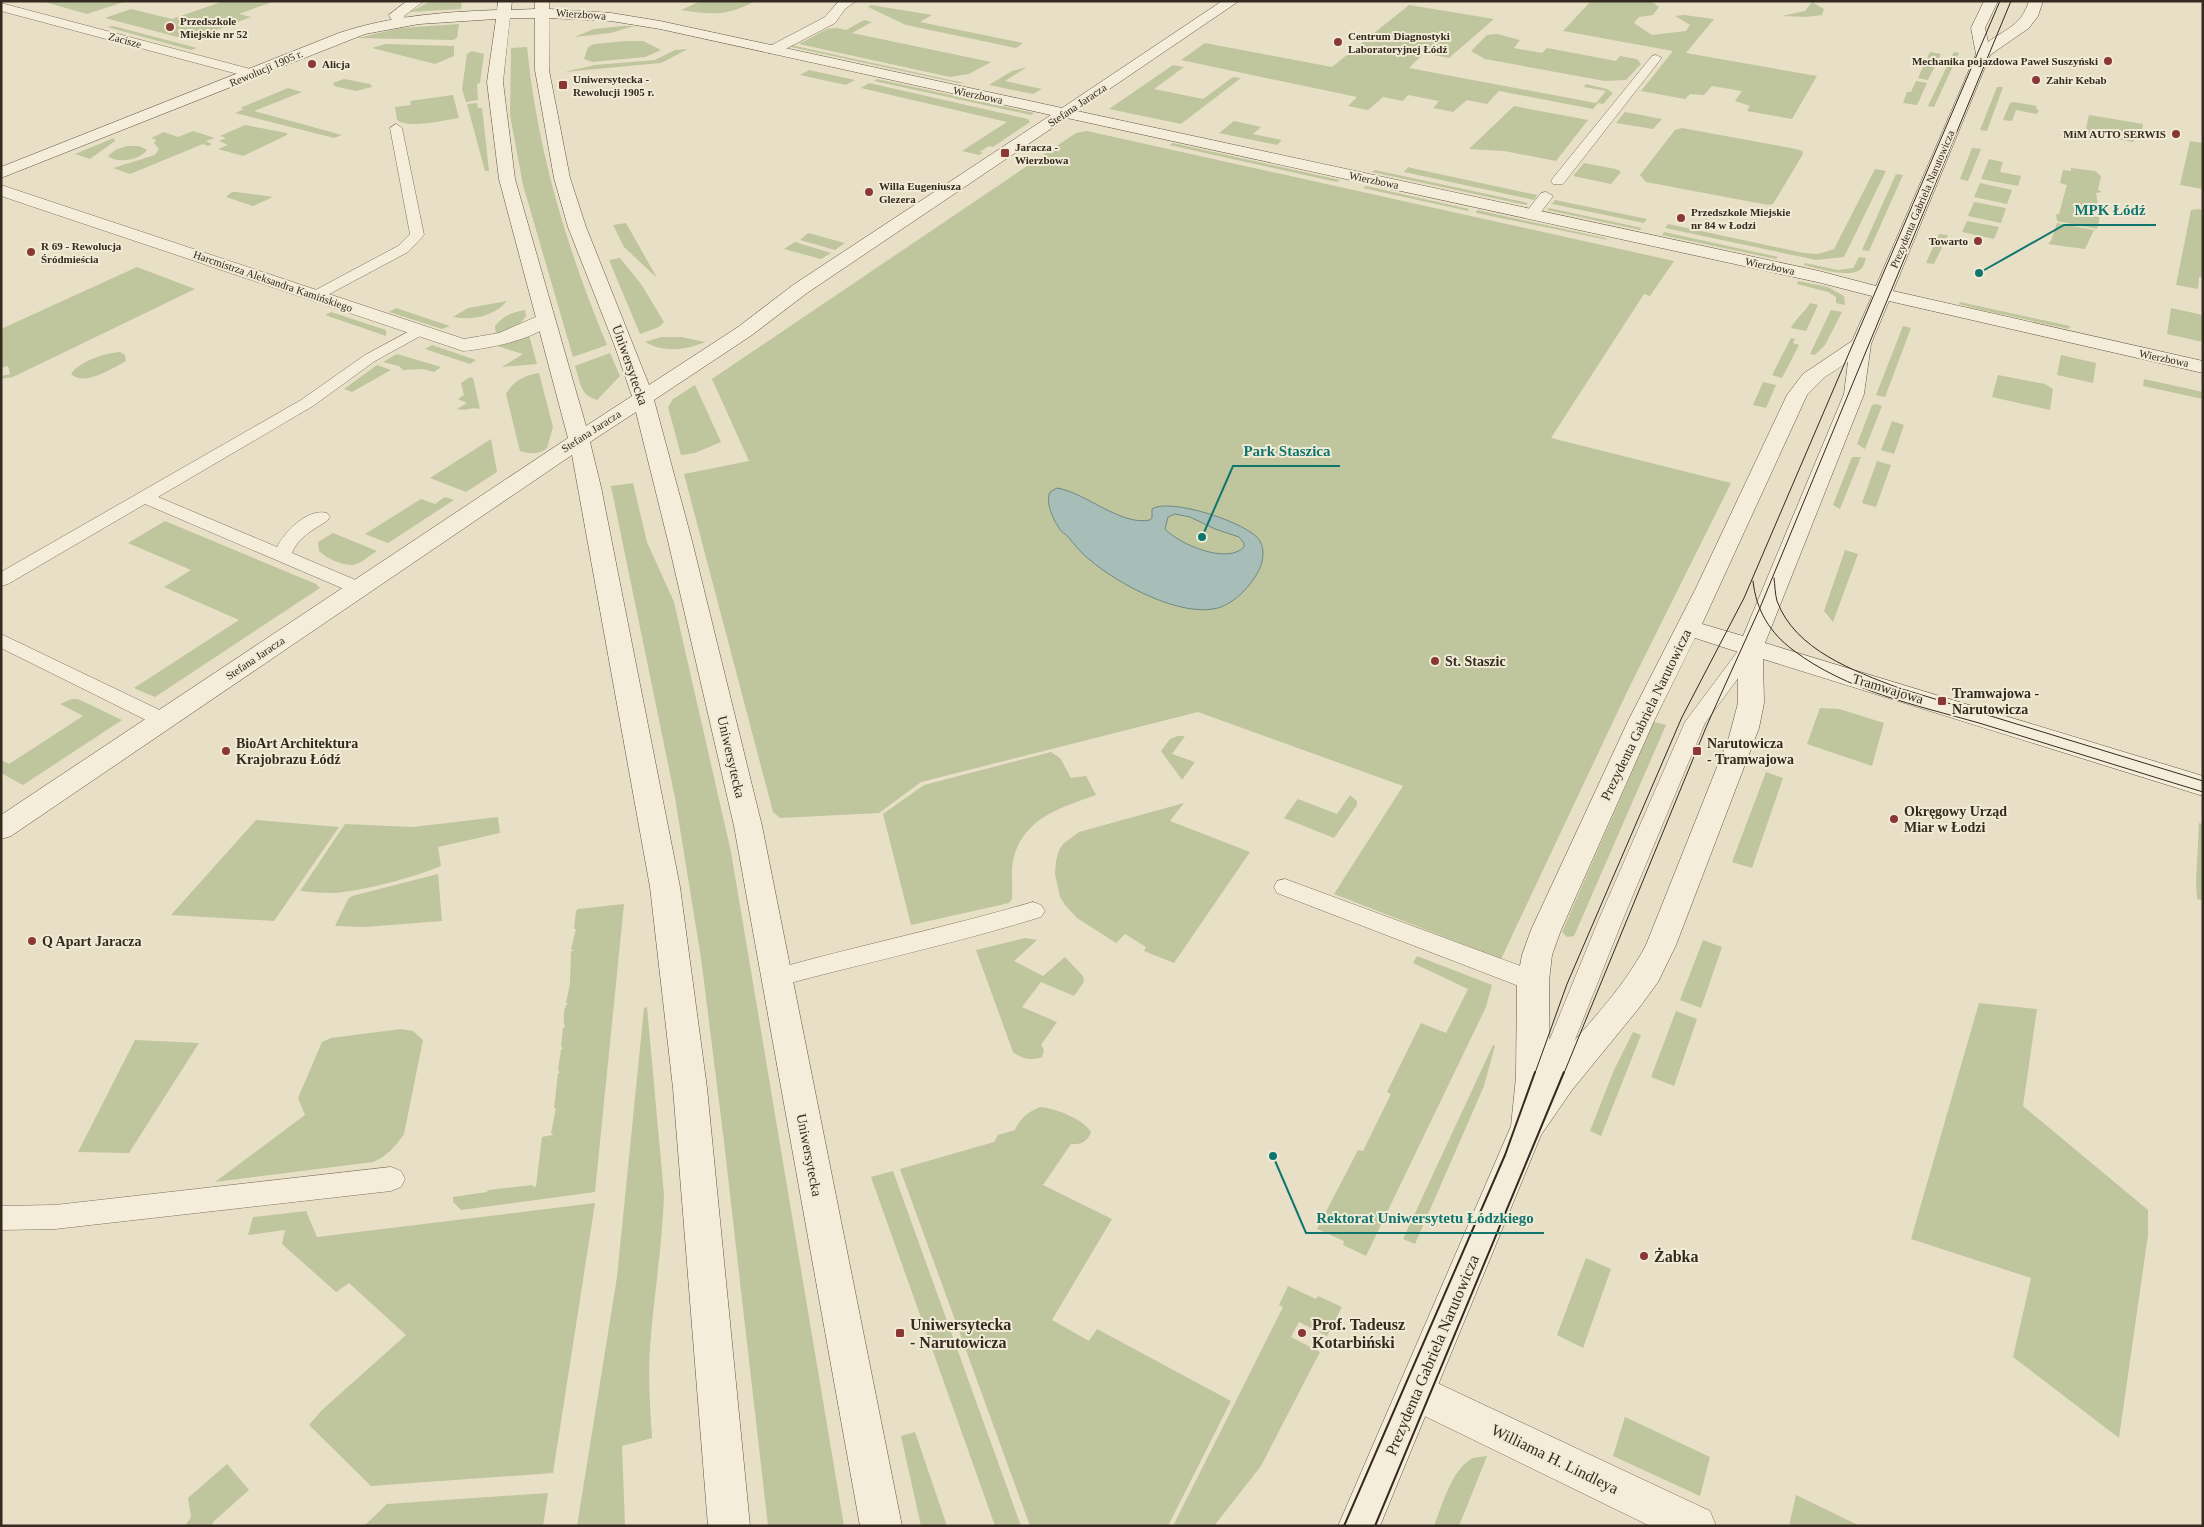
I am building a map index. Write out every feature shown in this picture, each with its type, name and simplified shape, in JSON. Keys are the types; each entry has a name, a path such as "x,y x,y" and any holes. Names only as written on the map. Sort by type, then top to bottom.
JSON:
{"street":[{"path":"399,21 396,14 417,1"},
{"path":"773,50 830,20 840,6 849,1"},
{"name":"Stefana Jaracza","path":"1,829 579,440 745,332 800,289 1232,1"},
{"path":"1983,54 1978,28 1991,1"},
{"name":"Prezydenta Gabriela Narutowicza","path":"1359,1526 1527,1128 1560,1080 1628,999 1647,973 1661,945 1748,719 1751,700 1748,663 1751,647 1854,394 1861,344 1983,54 2000,39 2023,26 2030,17 2036,1"},
{"name":"Zacisze","path":"1,7 250,73"},
{"path":"504,7 495,82 507,179 579,440 618,628 665,887 690,1088 729,1526"},
{"name":"Rewolucji 1905 r.","path":"1,173 344,36 399,21 504,7 542,7"},
{"name":"Wierzbowa","path":"542,7 641,21 1532,214 1819,277 1938,308 2203,367"},
{"name":"Uniwersytecka","path":"542,7 542,70 562,178 577,227 624,344 643,398 680,541 748,826 775,978 881,1526"},
{"name":"Harcmistrza Aleksandra Kamińskiego","path":"1,190 464,345 480,344 508,338 545,319"},
{"name":"Prezydenta Gabriela Narutowicza","path":"1527,1128 1533,1078 1533,981 1537,955 1546,930 1641,721 1688,628 1797,395 1815,373 1861,344"},
{"name":"Tramwajowa","path":"1688,628 2203,786"},
{"name":"Williama H. Lindleya","path":"1416,1392 1694,1526"}],"lane":[{"path":"1558,181 1656,58"},
{"path":"315,296 403,250 417,235 396,128"},
{"path":"1532,214 1546,196"},
{"path":"1,580 307,403 370,358 419,331"},
{"path":"144,497 358,588"},
{"path":"282,556 290,538 321,517"},
{"path":"1,640 164,720"},
{"path":"1527,1128 1611,919 1695,722 1708,701 1742,661 1751,647"},
{"path":"1285,887 1533,981"},
{"path":"775,978 859,955 954,934 1033,911"},
{"path":"1,1218 55,1217 391,1179"}],"green space":[{"path":"41,1 127,1 87,14"},
{"name":"Przedszkole Miejskie nr 52","path":"224,1 275,1 239,14 251,17 189,40 105,18 131,9 172,19"},
{"path":"431,1 462,1 461,9 410,12"},
{"path":"701,1 755,1 728,12 720,13 681,10"},
{"path":"1591,1 1651,1 1659,7 1653,15 1639,17 1634,23 1652,35 1686,31 1690,25 1675,16 1684,15 1714,19 1686,53 1817,76 1792,119 1747,111 1750,106 1735,101 1742,91 1712,86 1704,95 1690,94 1685,99 1641,91 1673,51 1563,31"},
{"path":"1812,2 1824,9 1822,15 1806,17 1782,16 1805,11"},
{"path":"871,5 932,15 920,22 1023,43 1016,48 906,25 868,7"},
{"path":"1409,5 1494,19 1449,58 1424,53 1409,68 1596,103 1606,91 1584,87 1586,84 1607,89 1613,93 1603,104 1598,103 1593,109 1499,91 1487,104 1467,100 1453,112 1433,108 1439,101 1408,95 1403,101 1383,97 1368,110 1348,106 1357,97 1181,60 1205,43 1332,67"},
{"path":"864,20 872,22 852,33 991,62 969,74 950,77 799,44 827,29 837,28 846,30"},
{"path":"459,24 457,38 453,40 357,38 401,28"},
{"path":"113,26 197,48 191,50 107,27"},
{"path":"634,26 611,33 574,37 594,29"},
{"path":"1497,34 1520,40 1514,48 1542,53 1547,48 1616,61 1620,56 1637,59 1641,64 1626,80 1605,81 1485,59 1471,51 1487,35"},
{"path":"643,41 661,50 645,57 592,62 584,59 588,47 594,44"},
{"path":"385,44 454,46 454,56 435,64 372,48"},
{"path":"791,45 964,83 791,47"},
{"path":"527,47 538,124 556,199 579,272 607,345 573,357 523,185 510,115 511,48"},
{"path":"688,49 661,63 564,72 595,65 655,60 675,50"},
{"path":"472,51 484,54 480,83 477,84 478,100 466,102 462,89 467,54"},
{"path":"1930,52 1941,54 1928,80 1918,78"},
{"path":"1954,52 1959,53 1934,107 1928,106"},
{"path":"1173,65 1184,67 1154,89 1203,99 1233,77 1241,78 1181,124 1109,109"},
{"path":"1027,67 1005,81 1042,89 1033,94 989,85 1012,71"},
{"path":"809,70 855,80 846,85 800,75"},
{"path":"344,79 370,84 372,87 356,91 334,86 333,83"},
{"path":"877,79 1034,113 1031,115 874,81"},
{"path":"1916,81 1927,83 1917,105 1903,103 1907,92 1911,92"},
{"path":"869,83 1028,119 1030,122 993,147 989,146 979,152 983,153 979,155 962,151 1007,122 861,88"},
{"path":"1997,87 2003,87 1987,131 1980,130"},
{"path":"288,88 302,92 254,111 342,135 334,138 235,113 244,109 240,108"},
{"path":"453,95 459,118 418,124 402,123 397,120 395,107 411,105 410,101"},
{"path":"477,103 478,108 482,108 489,171 485,171 467,104"},
{"path":"2010,103 2037,106 2036,109 2039,110 2037,114 2016,110 2012,121 2003,120"},
{"path":"1514,106 1588,120 1556,161 1504,151 1469,149"},
{"path":"1625,112 1662,119 1653,129 1616,123"},
{"path":"2089,115 2143,124 2142,131 2133,142 2085,133"},
{"path":"1234,121 1261,127 1253,134 1282,140 1277,145 1219,133"},
{"path":"245,125 287,133 287,135 243,156 218,149 228,145 219,141 226,138 220,136"},
{"path":"1682,128 1796,149 1802,151 1803,154 1773,204 1768,205 1646,182 1640,175 1675,130"},
{"path":"193,131 215,138 206,141 212,144 208,146 203,144 130,174 113,168 155,155 159,149 154,143 156,140 151,138 164,132 178,137"},
{"path":"1087,131 1674,261 1650,296 1644,294 1551,438 1731,483 1627,692 1501,959 1334,894 1403,786 1198,712 921,782 879,813 780,818 773,812 684,474 749,461 712,379 1076,133"},
{"path":"114,138 115,141 90,159 75,154"},
{"path":"2190,141 2203,143 2203,189 2180,185"},
{"path":"1173,143 1340,180 1337,182 1169,145"},
{"path":"127,146 139,146 147,150 129,160 117,160 108,156 115,150"},
{"path":"1972,148 1981,149 1968,181 1960,179"},
{"path":"1989,159 2003,162 2000,172 2021,176 2018,186 1981,179"},
{"path":"1584,163 1616,169 1621,172 1611,184 1573,176"},
{"path":"1408,167 1537,195 1534,200 1404,172"},
{"path":"2071,168 2095,171 2101,176 2098,190 2102,192 2096,193 2100,216 2097,229 2057,221 2056,214 2059,214 2067,185 2060,183 2063,170 2071,171"},
{"path":"1875,169 1886,171 1844,257 1816,260 1665,228 1668,224 1804,253 1818,254 1834,249"},
{"path":"1375,170 1528,203 1526,205 1372,172"},
{"path":"1896,174 1903,175 1869,251 1862,250"},
{"path":"1980,183 2012,190 2007,204 1974,197"},
{"path":"1366,186 1469,209 1468,211 1363,188"},
{"path":"232,192 273,197 253,206 226,197"},
{"path":"1555,200 1647,219 1644,223 1552,204"},
{"path":"1974,202 2006,208 2001,223 1968,216"},
{"path":"1549,208 1642,228 1640,230 1547,210"},
{"path":"1477,210 1605,238 1608,240 1476,213"},
{"path":"2191,210 2203,210 2203,277 2199,277 2198,289 2176,285"},
{"path":"1967,221 1999,227 1994,239 1962,232"},
{"path":"626,223 657,278 624,247 613,225"},
{"path":"2057,223 2094,230 2085,249 2048,244 2051,241"},
{"path":"1664,232 1778,257 1776,259 1662,235"},
{"path":"808,233 845,243 835,250 800,240"},
{"path":"1939,234 1948,235 1934,264 1926,263"},
{"path":"795,242 831,253 821,259 784,249"},
{"path":"1859,257 1866,258 1863,267 1856,272 1833,272 1804,265 1805,263 1838,270 1853,268"},
{"path":"620,258 641,284 664,322 659,327 640,334 609,260"},
{"path":"137,267 195,289 13,377 1,379 1,376 10,374 8,366 1,368 1,329"},
{"path":"1798,281 1828,287 1844,296 1845,305 1836,303 1836,297 1828,292 1797,284"},
{"path":"507,301 490,314 475,318 453,317 468,308"},
{"path":"1960,302 2070,326 2069,329 1973,308 1959,304"},
{"path":"1810,303 1818,305 1806,331 1791,328 1795,321"},
{"path":"396,308 450,326 442,329 389,312"},
{"path":"2171,308 2203,315 2203,342 2167,334"},
{"path":"525,310 526,316 519,325 496,335 495,326 502,319 512,313"},
{"path":"1831,310 1842,312 1825,345 1815,355 1810,354"},
{"path":"331,312 386,330 386,336 325,315"},
{"path":"1903,326 1911,328 1885,397 1876,395"},
{"path":"529,335 537,364 502,367 523,354 497,346"},
{"path":"661,337 681,337 705,342 690,347 667,349 645,342"},
{"path":"1791,338 1795,339 1793,343 1799,345 1782,378 1772,375"},
{"path":"432,345 476,360 470,364 425,349"},
{"path":"120,352 125,355 126,361 106,372 83,378 71,374 80,365 93,358"},
{"path":"610,353 620,376 597,400 591,398 584,391 580,383 575,366"},
{"path":"397,354 441,367 434,372 423,369 403,370 399,366 383,362"},
{"path":"2061,355 2096,363 2093,383 2057,375"},
{"path":"377,365 391,370 352,392 344,389"},
{"path":"539,373 553,427 547,448 538,453 527,453 520,451 506,394 512,385 520,379"},
{"path":"1998,375 2045,384 2053,389 2050,410 1992,397"},
{"path":"470,377 473,378 480,409 457,409 467,403 458,399 464,395 461,383"},
{"path":"2144,379 2203,392 2203,399 2143,386"},
{"path":"1763,382 1776,385 1766,408 1753,405"},
{"path":"695,385 721,442 695,453 681,455 668,407 673,399"},
{"path":"1872,405 1882,406 1865,449 1857,444"},
{"path":"1892,421 1904,425 1894,454 1881,450"},
{"path":"491,439 497,472 466,492 430,478"},
{"path":"1852,457 1861,457 1840,509 1833,505"},
{"path":"1877,461 1891,465 1876,507 1862,503"},
{"path":"633,483 647,542 674,602 731,852 844,1526 768,1526 701,958 675,798 611,486"},
{"path":"445,497 454,500 388,543 365,534 421,499 435,504"},
{"path":"165,521 316,584 320,588 155,697 134,688 239,620 164,587 191,570 128,543"},
{"path":"333,533 377,551 356,564 347,565 336,562 319,551 318,542"},
{"path":"1845,550 1858,554 1833,622 1824,611"},
{"path":"72,699 78,699 122,720 23,785 1,773 1,760 9,764 83,716 60,704"},
{"path":"1820,708 1839,709 1884,723 1872,766 1807,744"},
{"path":"1654,722 1666,725 1574,936 1567,937 1562,932"},
{"path":"1185,736 1172,754 1195,762 1182,780 1161,751 1170,739"},
{"path":"1051,752 1060,758 1071,778 1086,776 1096,795 1059,809 1028,830 1013,858 1012,899 1009,903 911,925 883,814 924,785"},
{"path":"1766,772 1783,778 1752,868 1732,862"},
{"path":"1350,795 1357,801 1357,805 1334,838 1284,818 1298,799 1337,814"},
{"path":"1184,803 1170,821 1250,852 1174,963 1144,951 1146,947 1125,934 1116,943 1077,918 1060,897 1055,874 1059,850 1063,844 1079,832"},
{"path":"498,817 500,833 438,847 441,866 417,875 343,892 320,893 300,891 345,824 413,827"},
{"path":"256,820 339,827 274,921 171,915"},
{"path":"2199,823 2203,824 2203,901 2197,899 2196,882"},
{"path":"438,874 442,921 365,927 335,926 348,899 352,896"},
{"path":"624,904 595,1192 461,1210 453,1202 453,1197 487,1192 488,1190 536,1186 542,1137 552,1135 553,1133 551,1133 556,1108 554,1108 558,1073 560,1073 558,1070 561,1050 563,1048 561,1047 563,1028 565,1027 564,1015 568,1003 566,1003 570,983 571,951 574,951 571,949 576,929 574,929 576,911 578,909"},
{"path":"1025,938 1037,940 1014,961 1043,976 1065,957 1083,976 1084,982 1074,996 1041,982 1022,1007 1057,1022 1041,1045 1044,1050 1042,1057 1034,1059 1023,1058 1013,1052 976,950"},
{"path":"1703,940 1722,947 1701,1008 1680,1000"},
{"path":"1417,956 1492,985 1486,1007 1366,1256 1343,1245 1344,1241 1317,1229 1358,1150 1363,1151 1391,1094 1387,1092 1421,1023 1446,1033 1468,989 1413,963"},
{"path":"1979,1003 2037,1009 2023,1106 2148,1210 2148,1235 2119,1438 2013,1357 2031,1278 1911,1239"},
{"path":"647,1007 664,1195 649,1358 652,1438 622,1446 625,1526 577,1526 617,1277 644,1008"},
{"path":"1676,1011 1697,1019 1674,1086 1651,1077"},
{"path":"401,1029 413,1031 423,1040 404,1134 386,1154 373,1162 215,1182 305,1115 298,1098 322,1042 331,1038"},
{"path":"1633,1032 1641,1035 1601,1136 1590,1131 1614,1070"},
{"path":"135,1040 199,1043 129,1153 78,1152"},
{"path":"1493,1045 1495,1046 1484,1086 1415,1244 1403,1239"},
{"path":"1041,1107 1069,1115 1082,1123 1091,1132 1084,1142 1071,1144 1043,1185 1112,1219 1052,1320 1089,1341 1097,1329 1231,1401 1168,1526 1030,1526 900,1169 994,1142 998,1135 1015,1130 1025,1116"},
{"path":"893,1171 1021,1526 995,1526 871,1177"},
{"path":"595,1203 553,1473 371,1486 309,1425 322,1410 406,1335 349,1283 336,1292 282,1244 285,1230 248,1235 253,1217 306,1211 317,1237"},
{"path":"1586,1258 1611,1269 1583,1348 1557,1335"},
{"path":"1288,1286 1316,1299 1318,1296 1342,1307 1327,1336 1299,1322 1291,1337 1320,1352 1261,1466 1214,1526 1173,1526 1283,1307 1279,1305"},
{"path":"1625,1417 1710,1457 1700,1496 1613,1456"},
{"path":"915,1432 947,1526 921,1526 901,1436"},
{"path":"1487,1456 1459,1526 1434,1526 1448,1490 1458,1472 1471,1459"},
{"path":"227,1464 249,1490 213,1522 212,1526 185,1526 191,1517 188,1498"},
{"path":"548,1493 543,1526 364,1526 387,1504"},
{"path":"1796,1495 1860,1526 1789,1526"}],"water":[{"path":"1057,488 1068,491 1115,514 1139,521 1150,520 1152,518 1152,509 1161,506 1191,509 1226,520 1253,534 1260,541 1263,552 1260,567 1247,588 1224,606 1203,610 1169,604 1117,579 1084,555 1061,531 1052,515 1048,501 1050,492","holes":["1175,514 1190,517 1215,529 1239,537 1244,543 1244,547 1236,552 1226,554 1215,553 1181,541 1165,529 1168,517"]}],"tram line":[{"path":"1535,1073 1567,984 1682,717 1744,598 2000,1"},
{"path":"1760,608 2011,1"},
{"path":"1774,578 1777,601 1797,633 1812,646 1845,666 1899,688 2203,781"},
{"path":"1753,581 1760,608"},
{"path":"1564,1073 1707,725 1760,608"},
{"path":"1760,608 1765,620 1777,636 1793,650 1814,664 1859,686 1907,703 1979,723 2203,792"},
{"path":"1344,1526 1505,1155 1535,1072"},
{"path":"1375,1526 1564,1072"}],"place":[{"name":"Przedszkole Miejskie nr 52","path":"170,27"},
{"name":"Centrum Diagnostyki Laboratoryjnej Łódź","path":"1338,42"},
{"name":"Mechanika pojazdowa Paweł Suszyński","path":"2108,61"},
{"name":"Alicja","path":"312,64"},
{"name":"Zahir Kebab","path":"2036,80"},
{"name":"Uniwersytecka - Rewolucji 1905 r.","path":"563,85"},
{"name":"MiM AUTO SERWIS","path":"2176,134"},
{"name":"Jaracza - Wierzbowa","path":"1005,153"},
{"name":"Willa Eugeniusza Glezera","path":"869,192"},
{"name":"Przedszkole Miejskie nr 84 w Łodzi","path":"1681,218"},
{"name":"Towarto","path":"1978,241"},
{"name":"R 69 - Rewolucja Śródmieścia","path":"31,252"},
{"name":"MPK Łódź","path":"1979,273"},
{"name":"Park Staszica","path":"1202,537"},
{"name":"St. Staszic","path":"1435,661"},
{"name":"Tramwajowa - Narutowicza","path":"1942,701"},
{"name":"BioArt Architektura Krajobrazu Łódź","path":"226,751"},
{"name":"Narutowicza - Tramwajowa","path":"1697,751"},
{"name":"Okręgowy Urząd Miar w Łodzi","path":"1894,819"},
{"name":"Q Apart Jaracza","path":"32,941"},
{"name":"Rektorat Uniwersytetu Łódzkiego","path":"1273,1156"},
{"name":"Żabka","path":"1644,1256"},
{"name":"Uniwersytecka - Narutowicza","path":"900,1333"},
{"name":"Prof. Tadeusz Kotarbiński","path":"1302,1333"}]}
